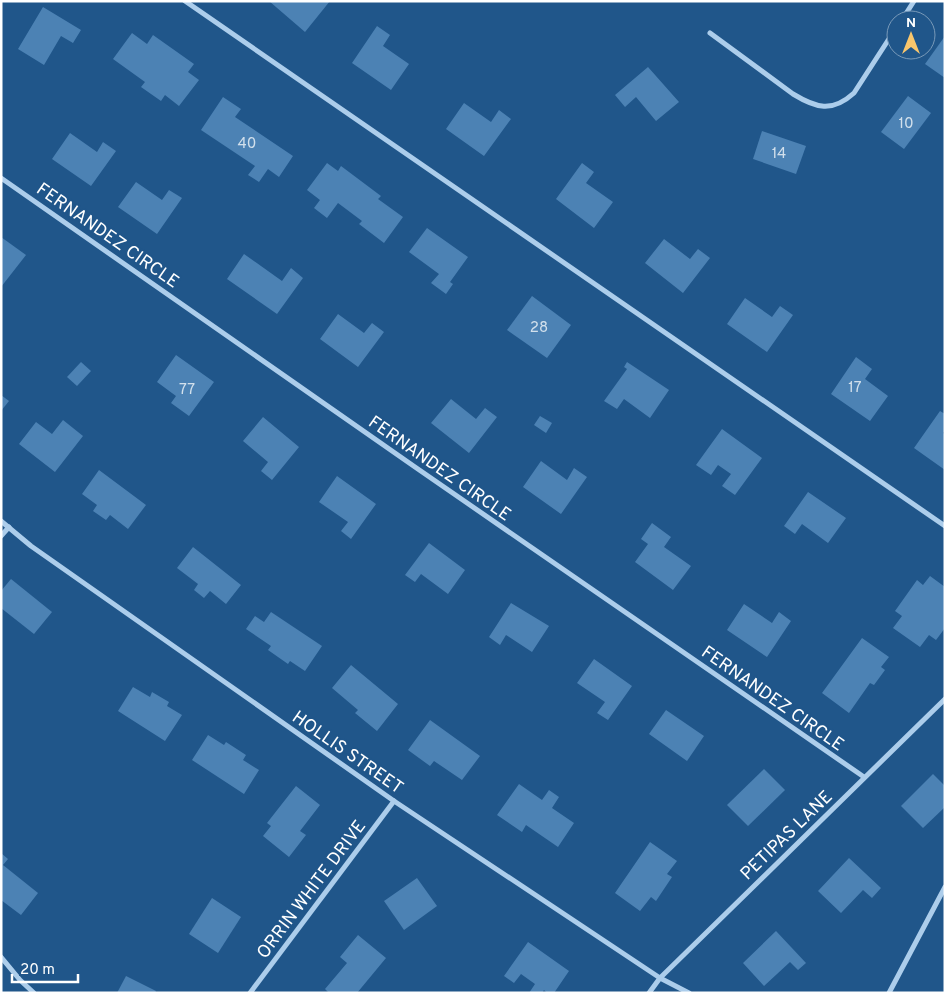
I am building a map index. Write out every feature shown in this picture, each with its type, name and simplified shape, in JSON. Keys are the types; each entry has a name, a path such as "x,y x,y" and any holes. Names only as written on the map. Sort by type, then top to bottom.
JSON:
{"street":[{"path":"185,1 945,526"},
{"path":"710,33 793,94 814,104 825,106 836,106 854,93 886,43"},
{"name":"FERNANDEZ CIRCLE","path":"1,178 406,462 864,778"},
{"name":"HOLLIS STREET","path":"1,521 31,546 394,801 660,978 689,993"},
{"path":"1,536 9,527"},
{"name":"PETIPAS LANE","path":"649,993 660,978 945,698"},
{"name":"ORRIN WHITE DRIVE","path":"250,993 394,801"},
{"path":"889,993 945,887"},
{"path":"1,957 20,980 34,993"}],"building":[{"path":"269,1 330,1 305,32"},
{"path":"43,7 81,30 73,43 61,36 44,65 18,49"},
{"path":"377,26 390,35 383,46 409,64 391,90 352,63"},
{"path":"132,33 147,44 153,35 194,64 188,72 199,80 179,106 165,95 161,101 141,87 145,82 113,59"},
{"path":"945,36 945,78 925,64 928,60 936,60 936,49"},
{"path":"648,67 679,102 656,121 636,97 625,107 615,95"},
{"path":"908,96 931,113 904,149 881,132"},
{"path":"223,97 241,109 235,117 293,156 279,177 268,169 259,182 248,175 255,166 201,130"},
{"path":"464,103 491,122 499,110 511,119 484,156 446,129"},
{"path":"762,131 806,146 796,174 753,159"},
{"path":"70,133 97,152 103,142 116,151 91,186 52,159"},
{"path":"327,163 338,171 341,166 381,196 378,199 403,217 384,243 359,224 362,221 338,203 327,218 314,208 320,200 307,190"},
{"path":"582,163 594,172 586,183 613,202 594,228 556,199"},
{"path":"136,182 162,200 169,190 182,198 157,234 118,207"},
{"path":"427,228 468,257 450,282 453,284 446,294 431,283 439,274 409,252"},
{"path":"1,237 26,255 1,287"},
{"path":"664,239 690,259 698,249 710,258 683,293 645,263"},
{"path":"244,254 282,281 291,268 303,278 277,314 227,279"},
{"path":"532,296 571,325 547,358 507,330"},
{"path":"745,298 772,317 780,306 793,315 767,352 727,324"},
{"path":"338,314 364,333 372,323 384,332 358,367 320,339"},
{"path":"176,355 214,382 189,416 171,403 176,396 157,382"},
{"path":"856,357 872,369 865,379 888,396 870,421 831,394"},
{"path":"81,362 91,371 77,386 67,377"},
{"path":"627,362 669,390 650,418 624,399 617,409 604,401 627,369 624,367"},
{"path":"1,395 9,401 1,411"},
{"path":"451,399 476,419 485,408 497,417 469,453 431,423"},
{"path":"940,411 945,414 945,431 943,433 945,434 945,470 914,448"},
{"path":"540,416 552,423 546,433 534,425"},
{"path":"263,417 299,447 272,480 261,471 268,462 243,441"},
{"path":"63,420 83,436 55,472 19,444 36,422 52,434"},
{"path":"722,429 762,458 735,495 722,486 731,474 718,465 711,475 696,465"},
{"path":"541,461 567,480 574,468 587,477 561,514 523,487"},
{"path":"99,470 146,505 128,529 110,515 106,520 93,511 97,505 82,494"},
{"path":"337,476 376,504 351,539 341,531 348,522 319,502"},
{"path":"808,492 846,518 828,543 802,524 795,534 784,526"},
{"path":"652,523 671,537 664,547 691,566 673,590 635,562 648,544 641,539"},
{"path":"429,543 465,570 448,594 421,574 415,582 405,575"},
{"path":"193,547 241,585 226,604 210,591 204,598 194,590 198,584 177,568"},
{"path":"930,576 945,587 945,628 936,640 929,635 920,647 893,628 902,616 895,611 917,580 923,585"},
{"path":"11,579 52,612 34,634 1,608 1,591"},
{"path":"511,603 549,626 532,652 506,635 500,645 489,637"},
{"path":"744,604 772,623 779,612 791,621 767,657 727,630"},
{"path":"271,612 322,646 305,671 290,661 288,664 268,650 271,646 246,629 255,616 264,622"},
{"path":"862,638 889,657 881,667 885,670 874,685 870,683 849,713 822,693"},
{"path":"594,659 632,686 608,720 597,713 605,702 577,683"},
{"path":"351,665 398,704 377,731 355,713 358,710 332,688"},
{"path":"133,687 150,697 152,692 169,702 167,706 182,715 165,741 118,711"},
{"path":"666,710 704,736 687,761 649,734"},
{"path":"430,720 480,756 462,780 434,761 430,766 408,750"},
{"path":"208,735 224,745 226,742 246,755 243,760 259,770 244,794 192,760"},
{"path":"764,769 785,790 748,826 727,805"},
{"path":"933,774 945,786 945,807 923,828 901,806"},
{"path":"519,784 542,800 549,790 559,797 552,808 574,823 558,847 526,825 522,832 497,815"},
{"path":"296,786 320,805 300,831 306,835 289,857 263,836 271,826 267,823"},
{"path":"650,842 677,861 667,874 672,877 656,901 651,897 640,911 615,893"},
{"path":"1,853 8,859 3,865 38,893 21,915 1,900"},
{"path":"849,858 881,888 872,898 863,890 841,913 818,891"},
{"path":"417,878 437,906 404,930 384,901"},
{"path":"212,898 241,917 218,953 189,934"},
{"path":"776,931 806,963 798,970 790,962 764,986 743,963"},
{"path":"358,935 386,958 357,993 329,993 325,989 347,963 340,957"},
{"path":"528,942 569,971 554,993 547,993 544,990 542,993 529,993 535,984 521,974 514,983 504,976"},
{"path":"126,976 156,991 155,993 117,993"}]}
